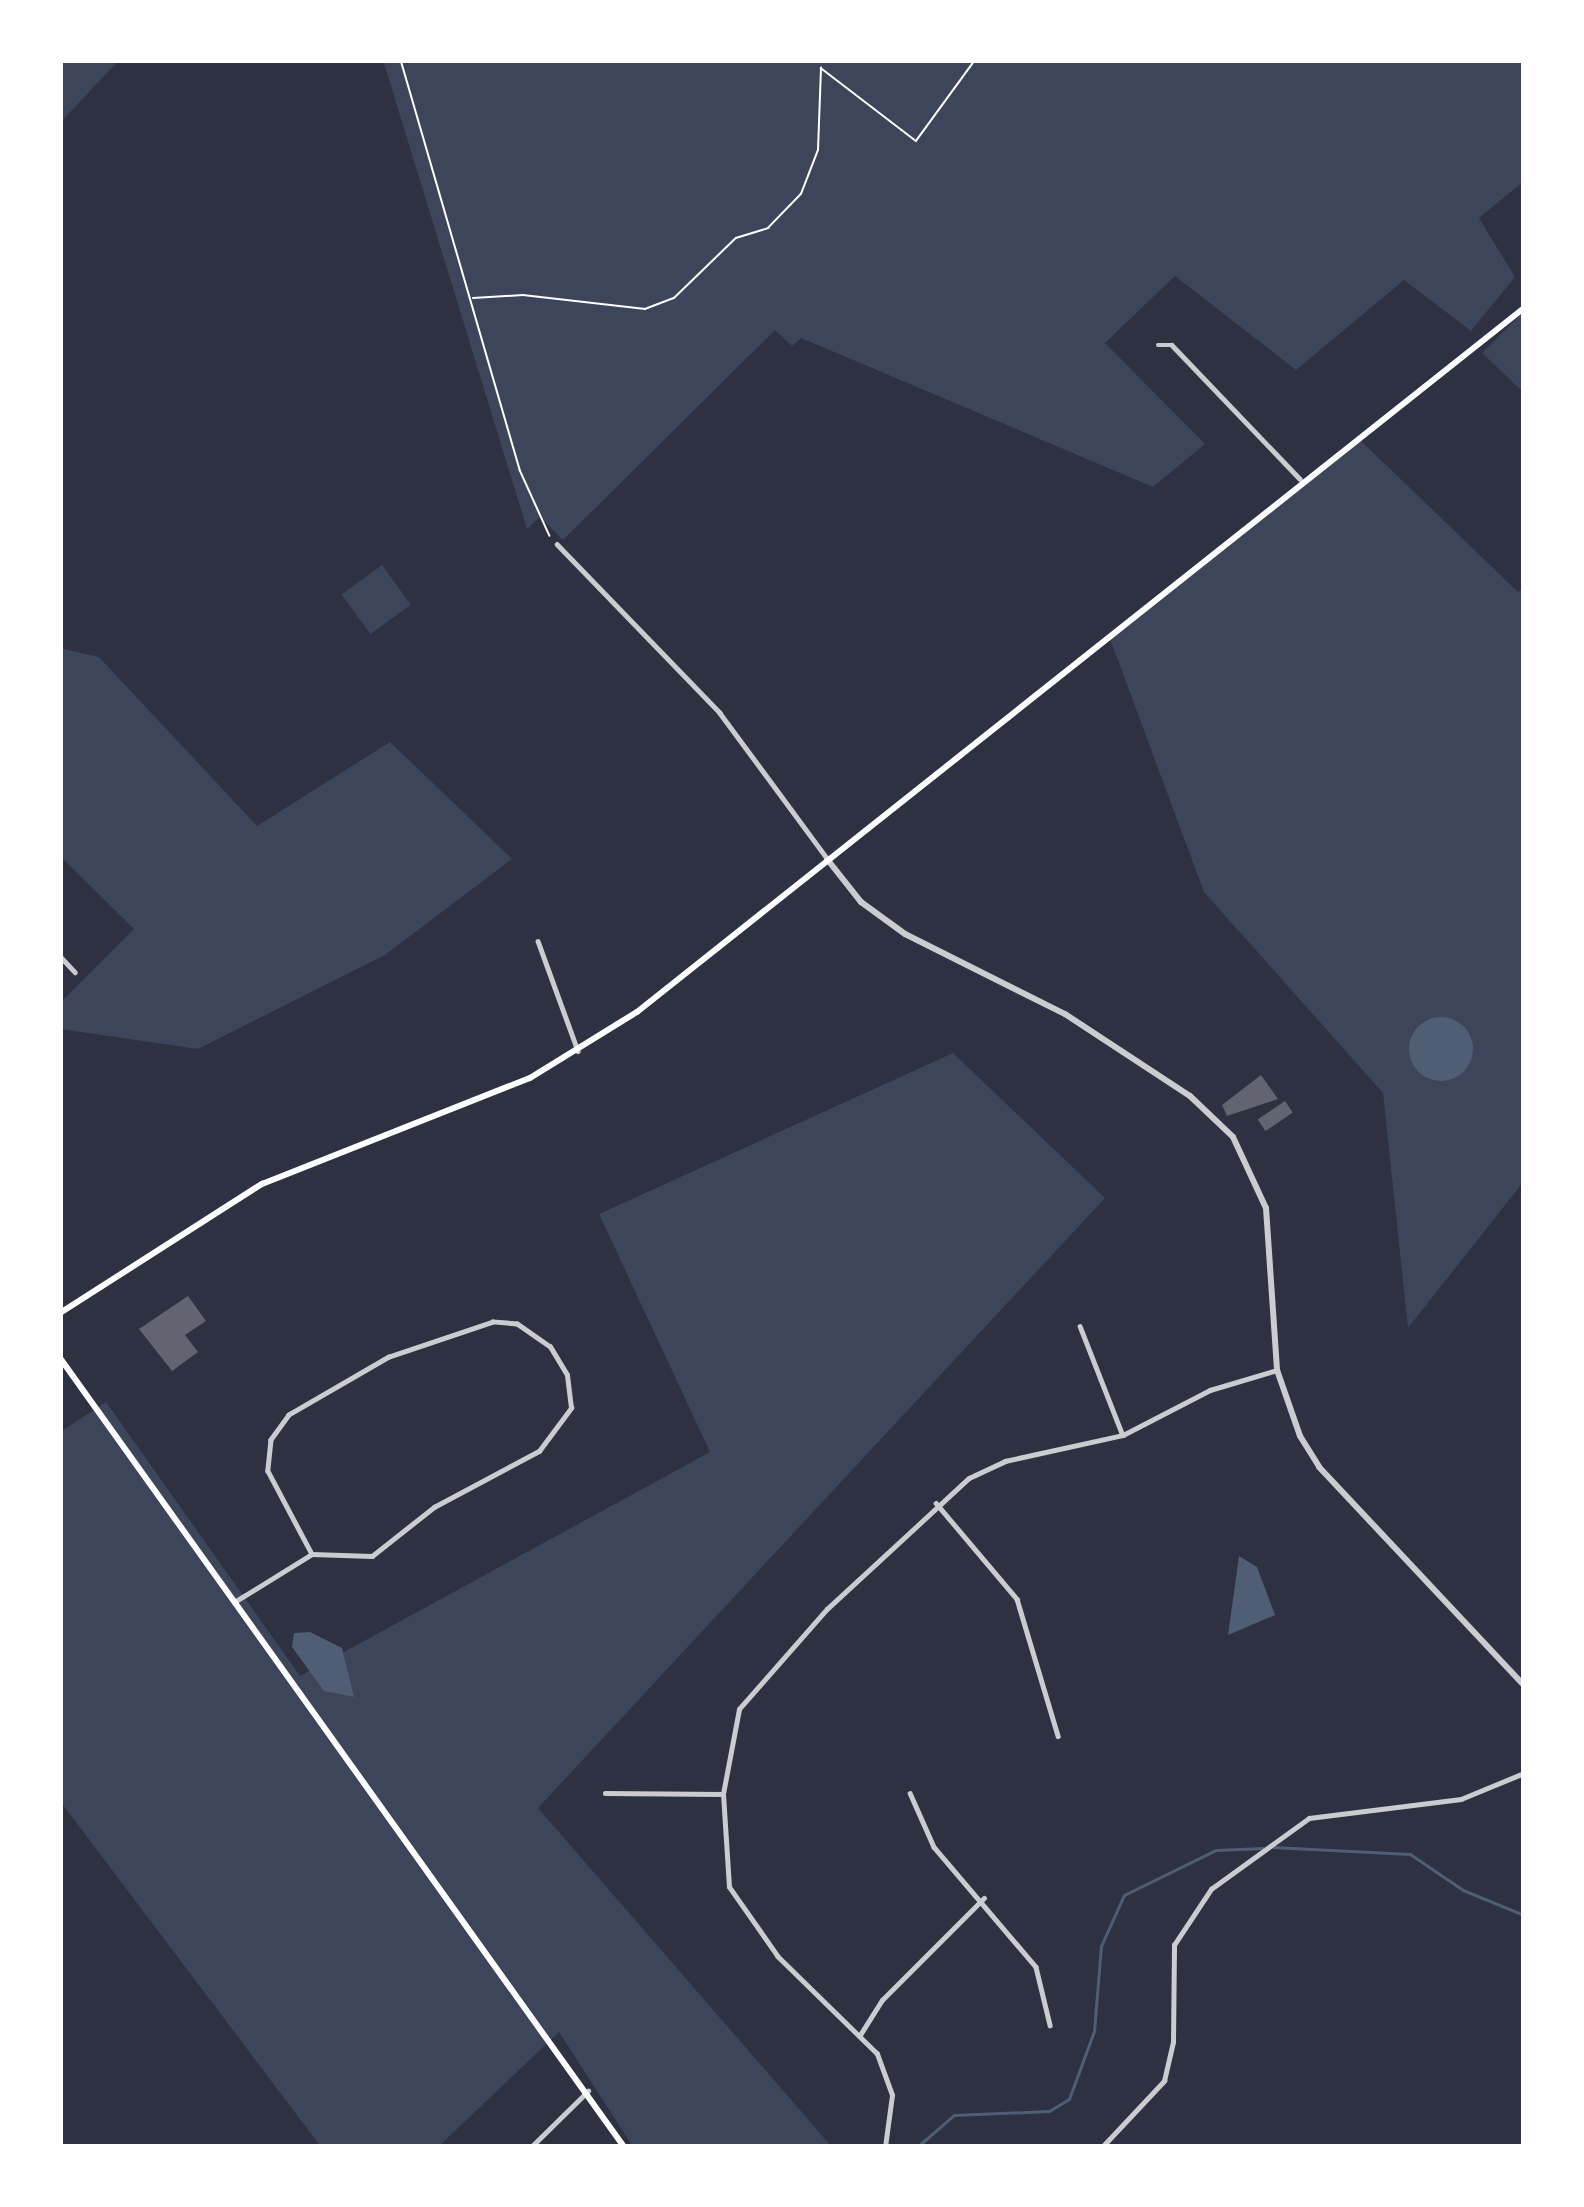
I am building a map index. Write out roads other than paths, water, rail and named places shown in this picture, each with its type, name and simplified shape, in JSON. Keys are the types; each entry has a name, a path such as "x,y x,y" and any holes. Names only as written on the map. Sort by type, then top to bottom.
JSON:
{"main road":[{"path":"60,1312 262,1184 530,1078 578,1051 827,859 1300,478 1524,308"},
{"path":"60,1358 624,2147"}],"street":[{"path":"1158,345 1172,345 1300,478"},
{"path":"557,544 720,713 861,902 905,934 1065,1014 1190,1096 1233,1137 1266,1208 1276,1370 1319,1467 1524,1685"},
{"path":"538,940 578,1051"},
{"path":"60,956 75,971"},
{"path":"236,1600 312,1554 372,1556 434,1507 539,1451 571,1408 567,1375 528,1329 494,1322 350,1376 290,1415 271,1441 273,1486 312,1554"},
{"path":"1080,1327 1123,1435"},
{"path":"885,2147 892,2095 877,2054 738,1907 723,1862 723,1794 730,1737 756,1683 936,1504 1005,1461 1123,1435 1210,1390 1276,1370"},
{"path":"260,1437 271,1441"},
{"path":"936,1504 1017,1599 1058,1736"},
{"path":"1102,2147 1164,2081 1173,2042 1174,1945 1211,1889 1309,1818 1460,1798 1524,1773"},
{"path":"605,1793 723,1794"},
{"path":"910,1793 934,1847 984,1898 1036,1967 1050,2025"},
{"path":"859,2036 882,2000 984,1898"},
{"path":"531,2147 588,2091"}],"waterway":[{"path":"1272,1847 1410,1854 1463,1890 1524,1915"},
{"path":"917,2147 954,2115 1049,2111 1069,2099 1094,2031 1101,1946 1124,1895 1216,1850 1263,1848"}]}
